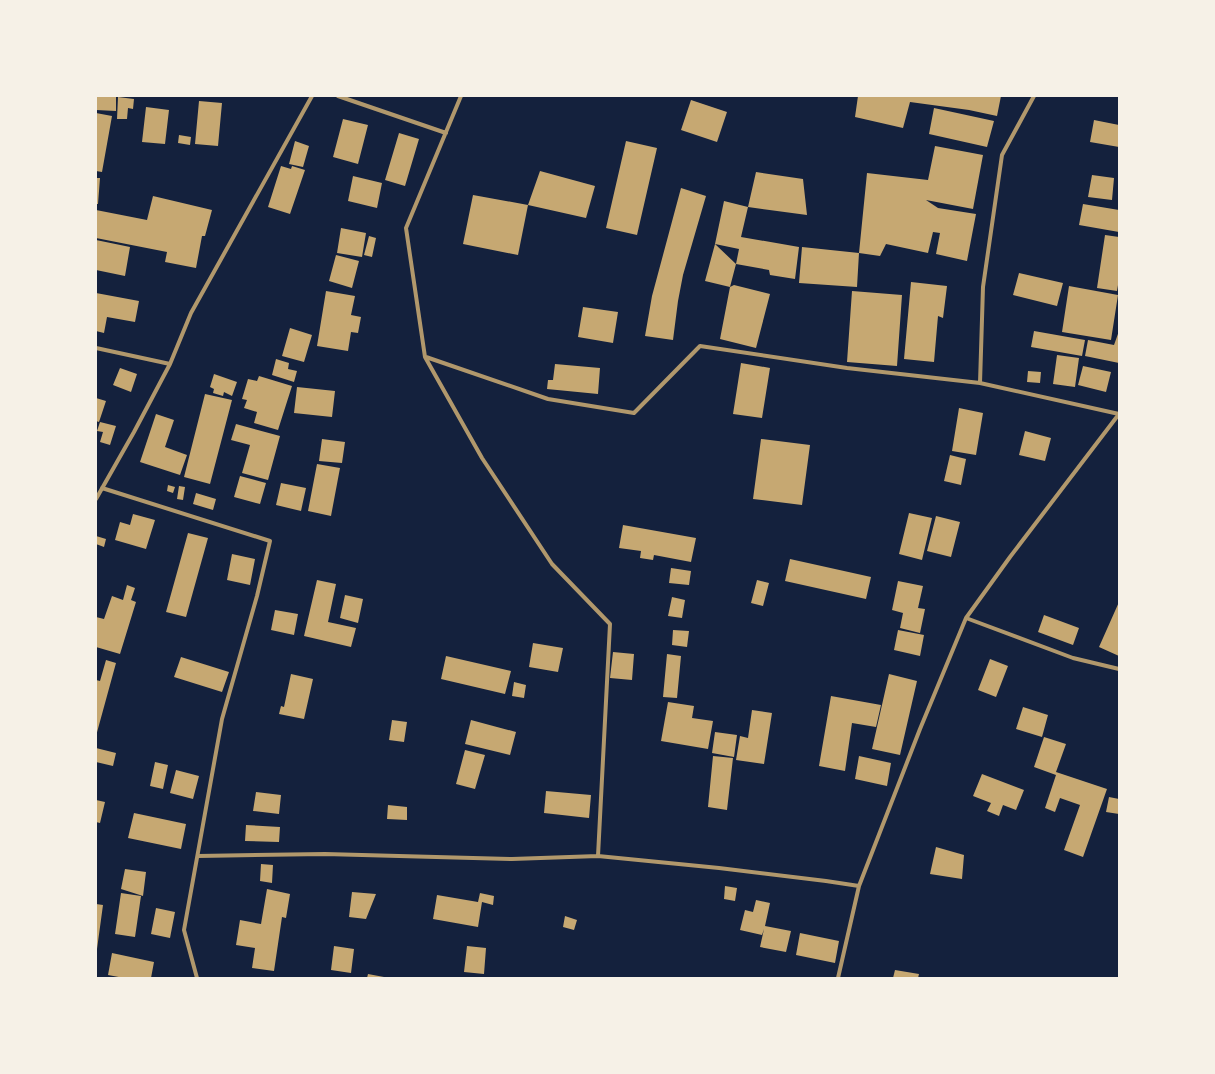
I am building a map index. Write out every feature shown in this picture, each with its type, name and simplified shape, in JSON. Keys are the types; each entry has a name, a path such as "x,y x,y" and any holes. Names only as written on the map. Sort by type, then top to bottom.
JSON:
{"street":[{"path":"96,499 170,364 191,314 312,96"},
{"path":"338,96 446,133"},
{"path":"461,96 406,228 425,357 482,458 552,564 610,624 598,856"},
{"path":"980,383 983,287 1002,155 1034,96"},
{"path":"425,357 548,399 634,413 700,346 847,368 980,383 1119,414 1010,557 966,618 920,729 859,886 838,978"},
{"path":"96,348 170,364"},
{"path":"102,488 270,540 257,596 222,719 184,930 197,978"},
{"path":"966,618 1073,658 1119,669"},
{"path":"198,856 325,854 512,859 598,856 719,868 859,886"}],"building":[{"path":"96,96 116,96 116,111 96,110"},
{"path":"858,96 1001,96 997,116 969,110 910,102 903,128 855,117"},
{"path":"118,97 134,99 133,109 128,108 127,119 117,119"},
{"path":"691,100 727,112 717,142 681,130"},
{"path":"199,101 222,103 218,146 195,144"},
{"path":"146,107 169,110 165,144 142,142"},
{"path":"934,108 994,121 987,147 929,134"},
{"path":"96,113 112,116 102,172 96,171"},
{"path":"343,119 368,125 358,164 333,157"},
{"path":"1094,120 1119,125 1119,147 1090,142"},
{"path":"399,133 419,139 405,186 385,180"},
{"path":"179,135 191,137 190,145 178,143"},
{"path":"295,141 309,146 303,167 289,164"},
{"path":"626,141 657,148 637,235 606,228"},
{"path":"935,146 983,155 973,209 926,200 938,208 976,214 967,261 936,254 940,233 933,232 928,253 886,244 880,256 859,253 867,173 928,180"},
{"path":"281,166 291,169 292,166 305,170 290,214 268,207"},
{"path":"540,171 595,186 586,218 528,205"},
{"path":"756,172 803,179 807,215 748,207"},
{"path":"1092,175 1114,178 1112,200 1088,197"},
{"path":"353,176 382,183 377,208 348,201"},
{"path":"96,178 100,178 98,204 96,204"},
{"path":"681,188 706,196 683,275 673,340 645,336 652,296"},
{"path":"473,195 528,205 518,255 463,244"},
{"path":"153,196 212,210 205,236 202,236 196,268 165,262 167,252 96,238 96,210 147,220"},
{"path":"724,201 748,207 741,237 799,247 795,279 770,275 769,270 736,264 739,249 715,244"},
{"path":"1083,204 1119,210 1119,232 1079,225"},
{"path":"341,228 366,233 362,257 337,253"},
{"path":"1105,235 1119,237 1119,279 1117,291 1097,288"},
{"path":"369,236 376,238 372,257 364,255"},
{"path":"96,240 130,247 125,276 96,270"},
{"path":"715,244 736,264 730,287 705,281"},
{"path":"802,247 859,253 857,287 799,283"},
{"path":"336,255 359,261 352,288 329,281"},
{"path":"1019,273 1063,283 1057,306 1013,295"},
{"path":"911,282 947,286 943,318 938,316 934,362 904,359"},
{"path":"734,285 770,294 756,348 720,339 730,287"},
{"path":"1069,286 1118,295 1111,340 1062,332"},
{"path":"326,291 355,296 351,315 361,317 358,333 351,332 348,351 317,346"},
{"path":"852,291 902,295 897,366 847,362"},
{"path":"96,293 139,301 135,322 107,317 104,333 96,331"},
{"path":"583,307 618,312 613,343 578,337"},
{"path":"290,328 312,335 304,362 282,356"},
{"path":"1034,331 1085,340 1082,356 1031,347"},
{"path":"1119,331 1119,363 1085,356 1088,340 1114,345"},
{"path":"1057,355 1079,358 1075,387 1053,384"},
{"path":"276,359 289,363 288,369 297,371 294,382 272,375"},
{"path":"741,363 770,368 762,418 733,414"},
{"path":"555,364 600,368 598,394 547,389 548,380 553,380"},
{"path":"1083,366 1111,372 1106,392 1078,385"},
{"path":"120,368 137,374 131,392 113,385"},
{"path":"1028,371 1041,372 1040,383 1027,382"},
{"path":"214,374 237,382 232,396 224,392 223,396 213,393 214,389 210,387"},
{"path":"259,376 292,386 278,430 254,423 257,412 244,408 247,400 242,399 248,379 257,381"},
{"path":"297,387 335,391 332,417 294,413"},
{"path":"205,394 232,400 210,484 184,477"},
{"path":"96,398 106,401 99,422 96,421"},
{"path":"959,408 983,413 976,455 952,451"},
{"path":"156,414 174,420 165,447 187,455 180,475 140,462"},
{"path":"100,422 116,426 110,445 100,442 103,432 97,431"},
{"path":"236,424 280,436 268,480 242,473 250,445 231,440"},
{"path":"1025,431 1051,438 1045,461 1019,455"},
{"path":"322,439 345,442 342,463 319,461"},
{"path":"761,439 810,445 802,505 753,499"},
{"path":"950,455 966,459 961,485 944,481"},
{"path":"317,464 340,468 331,516 308,511"},
{"path":"240,476 266,483 260,504 234,497"},
{"path":"281,483 306,488 301,511 276,505"},
{"path":"168,485 175,487 173,493 167,491"},
{"path":"179,486 185,487 183,500 177,499"},
{"path":"196,493 216,499 213,510 193,504"},
{"path":"909,513 932,518 922,560 899,554"},
{"path":"133,514 155,520 146,549 115,540 120,522 130,525"},
{"path":"936,516 960,522 951,557 927,551"},
{"path":"623,525 696,538 691,562 654,555 653,560 640,558 641,551 619,548"},
{"path":"188,533 208,538 186,617 166,612"},
{"path":"96,536 106,539 104,547 96,544"},
{"path":"232,554 255,559 250,585 227,580"},
{"path":"790,559 871,577 866,599 785,581"},
{"path":"671,568 691,571 689,585 669,583"},
{"path":"317,580 336,584 328,622 356,628 351,647 304,636"},
{"path":"757,580 769,583 763,606 751,603"},
{"path":"898,581 923,586 918,608 925,609 920,633 900,628 903,613 892,610"},
{"path":"127,585 135,588 131,600 136,602 120,654 96,647 96,617 104,619 112,596 123,600"},
{"path":"345,595 363,599 358,623 340,618"},
{"path":"672,597 685,600 682,618 668,616"},
{"path":"1119,602 1119,656 1099,647"},
{"path":"275,610 298,614 294,635 271,630"},
{"path":"1044,615 1079,628 1073,645 1038,632"},
{"path":"673,630 689,631 687,647 672,645"},
{"path":"898,630 924,635 920,656 894,650"},
{"path":"533,643 563,648 558,672 529,667"},
{"path":"613,652 634,654 632,680 610,678"},
{"path":"667,654 681,656 677,698 663,697"},
{"path":"446,656 511,671 505,694 441,679"},
{"path":"181,657 229,672 222,692 174,677"},
{"path":"990,659 1008,666 996,697 978,690"},
{"path":"106,660 116,663 96,736 96,680 100,681"},
{"path":"291,674 313,679 304,719 279,714 281,706 284,707"},
{"path":"889,674 917,681 900,755 872,749"},
{"path":"514,682 526,685 524,698 512,696"},
{"path":"831,696 881,705 876,727 852,723 845,771 819,766"},
{"path":"668,702 694,706 692,718 713,721 708,749 661,741"},
{"path":"1023,707 1048,715 1042,737 1016,729"},
{"path":"752,710 772,713 764,764 736,760 740,736 748,738"},
{"path":"392,720 407,722 404,742 389,740"},
{"path":"471,720 516,732 510,755 465,744"},
{"path":"715,732 737,735 734,757 712,753"},
{"path":"1044,737 1066,744 1056,772 1107,789 1083,857 1064,850 1080,805 1060,798 1055,812 1045,808 1056,775 1034,767"},
{"path":"96,748 116,753 113,766 96,762"},
{"path":"465,750 485,755 475,789 456,784"},
{"path":"713,756 733,758 727,810 708,807"},
{"path":"859,756 891,763 887,786 855,779"},
{"path":"155,762 168,765 163,789 150,786"},
{"path":"176,770 199,776 193,799 170,793"},
{"path":"982,774 1024,790 1016,810 1003,805 999,816 987,811 991,803 973,796"},
{"path":"546,791 591,795 589,818 544,813"},
{"path":"256,792 281,795 279,814 253,811"},
{"path":"1109,797 1119,799 1119,814 1106,812"},
{"path":"96,800 105,802 100,823 96,822"},
{"path":"388,805 407,807 407,820 387,819"},
{"path":"134,813 186,824 181,849 128,838"},
{"path":"246,825 280,827 279,842 245,841"},
{"path":"936,847 964,855 962,879 930,874"},
{"path":"261,864 273,865 272,883 260,881"},
{"path":"125,869 146,872 143,896 121,889"},
{"path":"725,886 737,888 735,901 724,899"},
{"path":"267,889 290,894 286,918 282,917 274,971 252,968 255,948 236,945 240,920 261,924"},
{"path":"352,892 376,894 366,919 349,917"},
{"path":"121,893 141,896 135,937 115,934"},
{"path":"480,893 494,896 493,905 482,902 478,927 433,919 437,895 478,902"},
{"path":"756,900 770,903 765,926 791,931 786,952 760,947 764,929 762,935 740,930 745,910 753,912"},
{"path":"96,904 103,905 97,949 96,949"},
{"path":"156,908 175,912 170,938 151,934"},
{"path":"565,916 577,920 574,930 563,927"},
{"path":"800,933 839,941 835,963 796,955"},
{"path":"334,946 354,949 351,973 331,970"},
{"path":"467,946 486,948 484,974 464,972"},
{"path":"112,953 154,962 151,978 124,978 108,975"},
{"path":"895,970 919,974 918,978 893,978"},
{"path":"368,974 384,977 367,978"}]}
